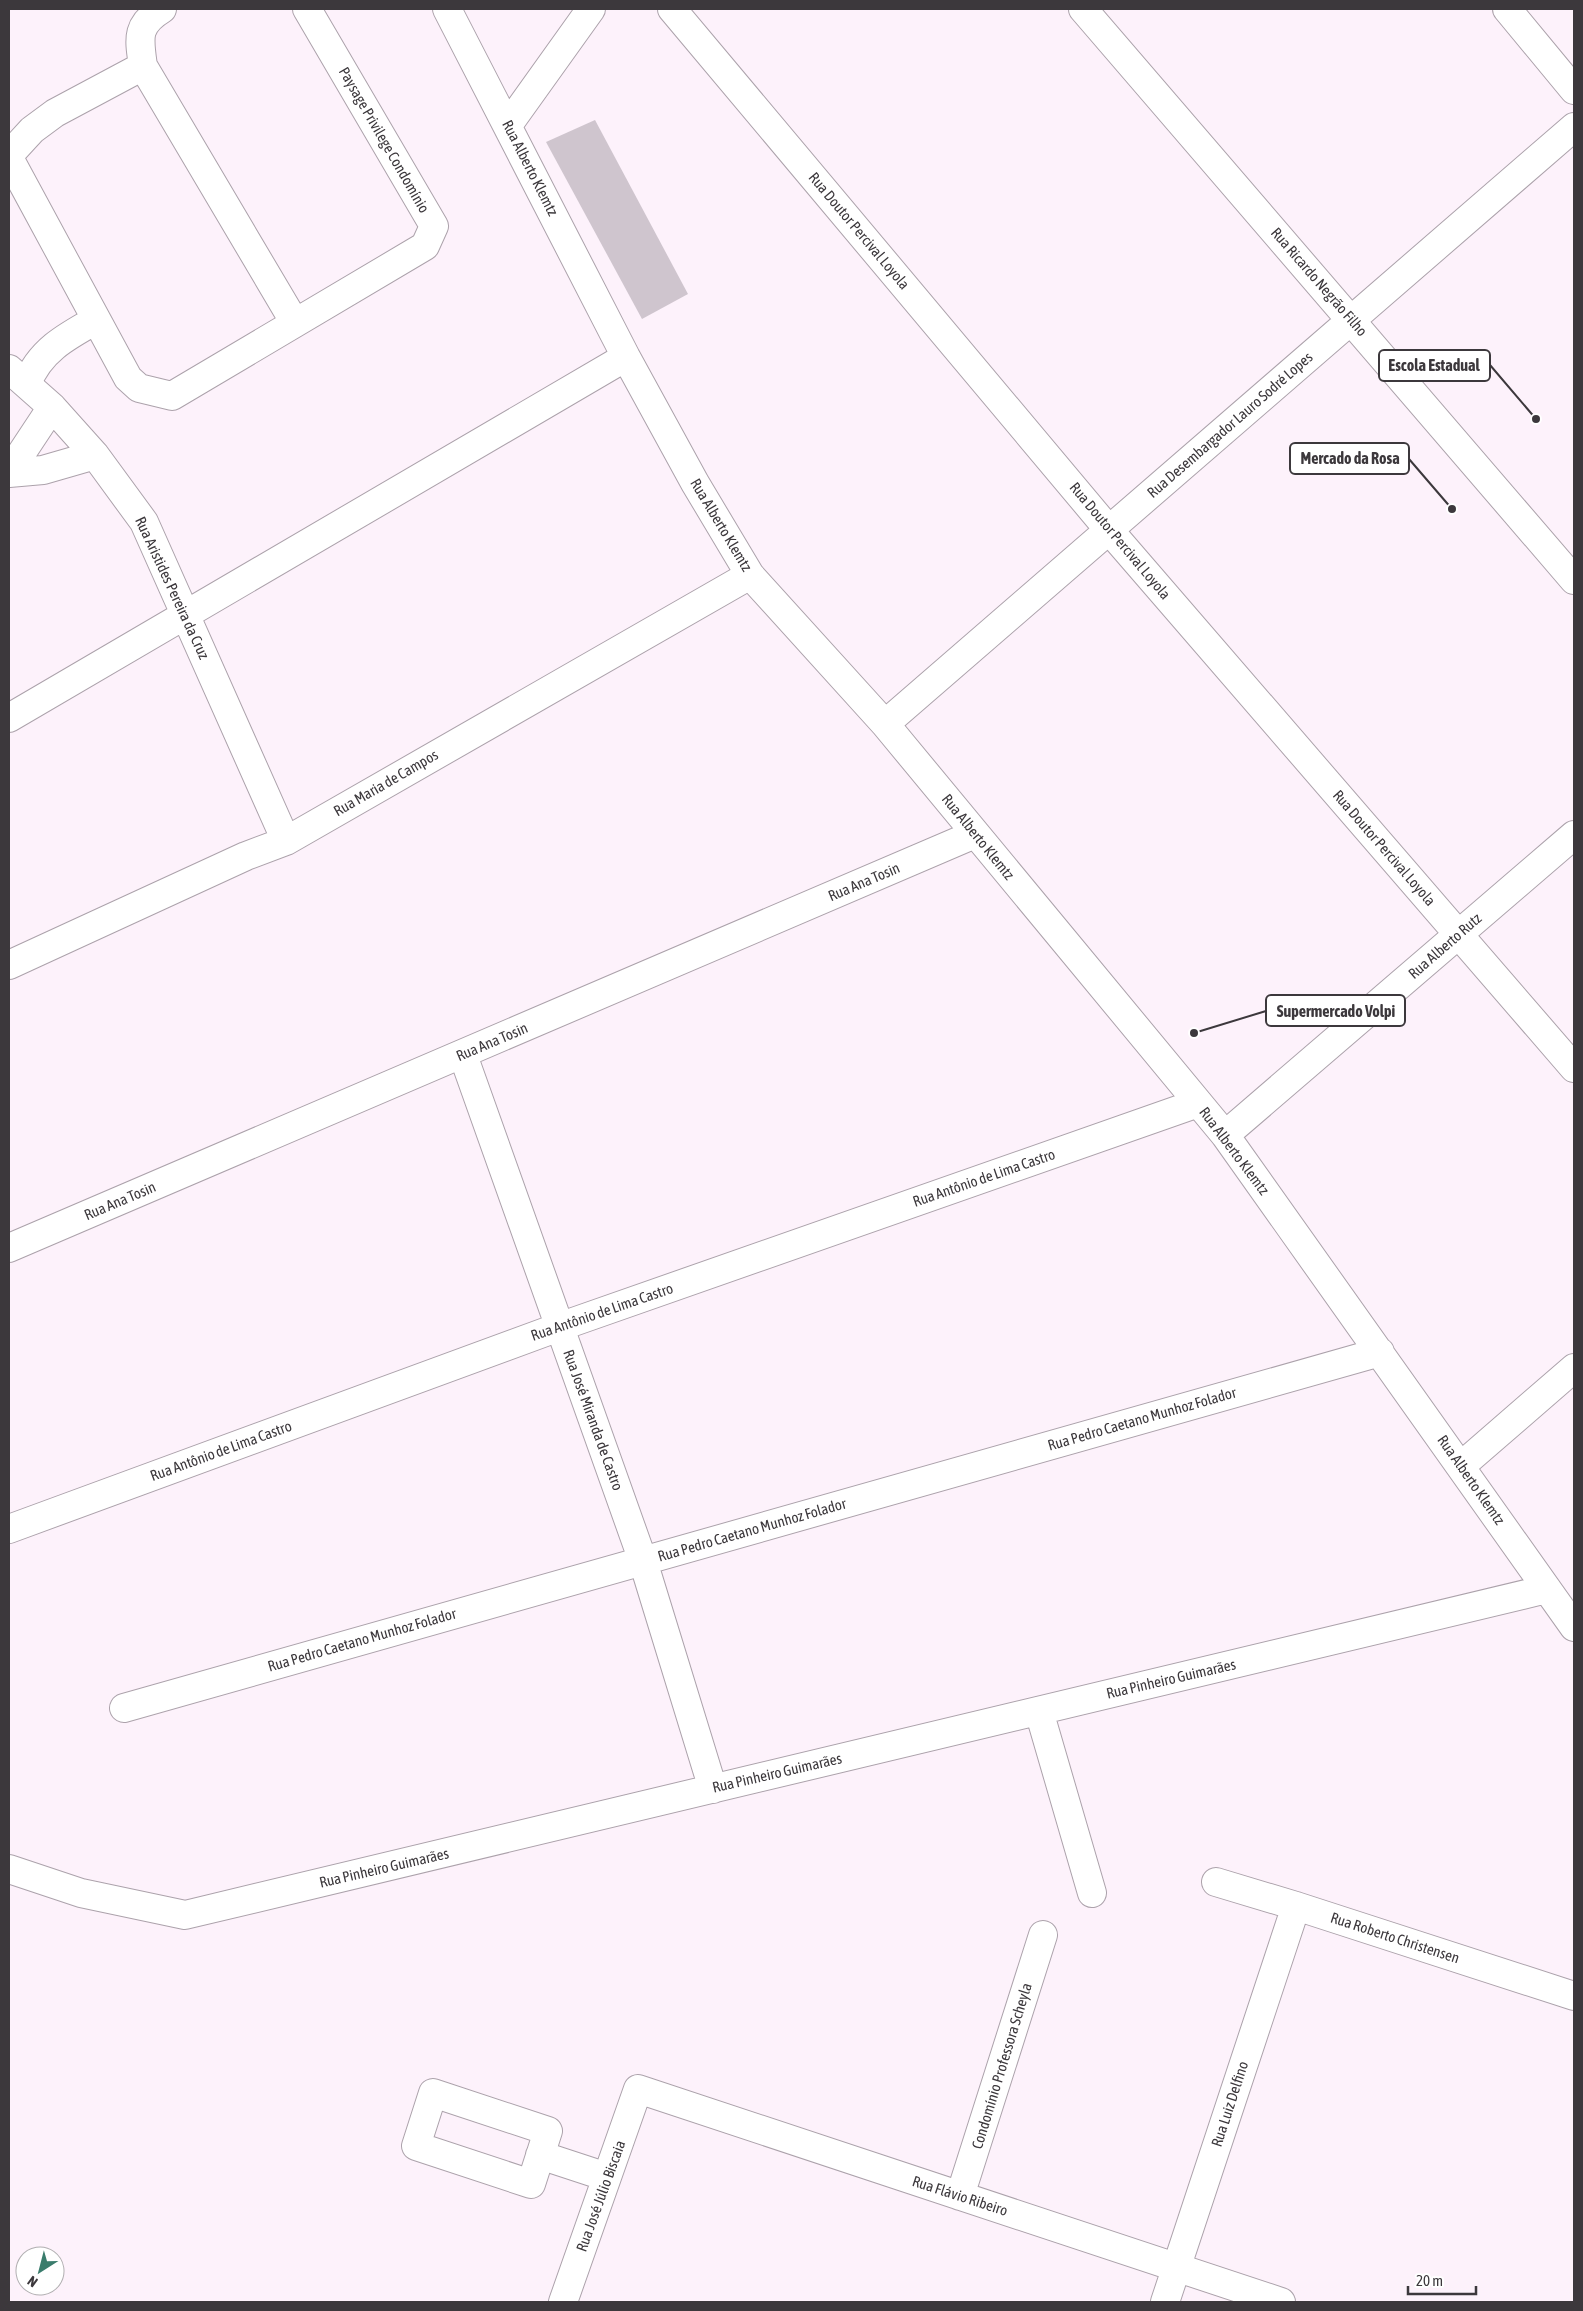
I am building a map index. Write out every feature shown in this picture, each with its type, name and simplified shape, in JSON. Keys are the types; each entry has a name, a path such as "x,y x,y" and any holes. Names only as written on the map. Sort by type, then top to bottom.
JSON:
{"street":[{"path":"162,9 148,18 139,36 143,66 295,323"},
{"name":"Paysage Privilege Condomínio","path":"143,66 55,113 32,130 9,156 128,378 139,388 172,396 425,246 434,226 307,9"},
{"name":"Rua Alberto Klemtz","path":"447,9 626,357 694,483 750,575 886,724 1225,1135 1462,1466 1574,1627"},
{"path":"508,125 591,9"},
{"name":"Rua Doutor Percival Loyola","path":"672,9 1109,530 1574,1068"},
{"name":"Rua Ricardo Negrão Filho","path":"1083,9 1574,580"},
{"path":"1507,9 1574,90"},
{"name":"Rua Desembargador Lauro Sodré Lopes","path":"886,724 1574,127"},
{"path":"18,376 68,336 96,320"},
{"path":"9,718 626,357"},
{"name":"Rua Aristides Pereira da Cruz","path":"18,376 52,407 95,455 144,522 286,841"},
{"path":"9,472 52,407"},
{"path":"9,472 43,470 95,455"},
{"name":"Rua Maria de Campos","path":"9,965 246,856 286,841 750,575"},
{"name":"Rua Ana Tosin","path":"9,1248 975,834"},
{"name":"Rua Alberto Rutz","path":"1225,1135 1574,835"},
{"name":"Rua José Miranda de Castro","path":"462,1055 643,1561 713,1789"},
{"name":"Rua Antônio de Lima Castro","path":"9,1529 559,1326 1198,1103"},
{"name":"Rua Pedro Caetano Munhoz Folador","path":"124,1708 1380,1352"},
{"path":"1462,1466 1574,1368"},
{"name":"Rua Pinheiro Guimarães","path":"9,1869 81,1893 185,1915 1547,1589"},
{"path":"1039,1711 1092,1893"},
{"name":"Rua Roberto Christensen","path":"1216,1882 1574,1996"},
{"name":"Rua Luiz Delfino","path":"1164,2302 1296,1906"},
{"name":"Condomínio Professora Scheyla","path":"960,2196 1043,1936"},
{"name":"Rua Flávio Ribeiro","path":"638,2089 1281,2302"},
{"name":"Rua José Júlio Biscaia","path":"563,2302 638,2089"},
{"path":"433,2094 548,2131 540,2155 531,2184 416,2146 433,2094"},
{"path":"540,2155 607,2177"}],"building":[{"path":"595,120 688,294 642,319 546,142"}],"place":[{"name":"Escola Estadual","path":"1536,419"},
{"name":"Mercado da Rosa","path":"1452,509"},
{"name":"Supermercado Volpi","path":"1194,1033"}]}
